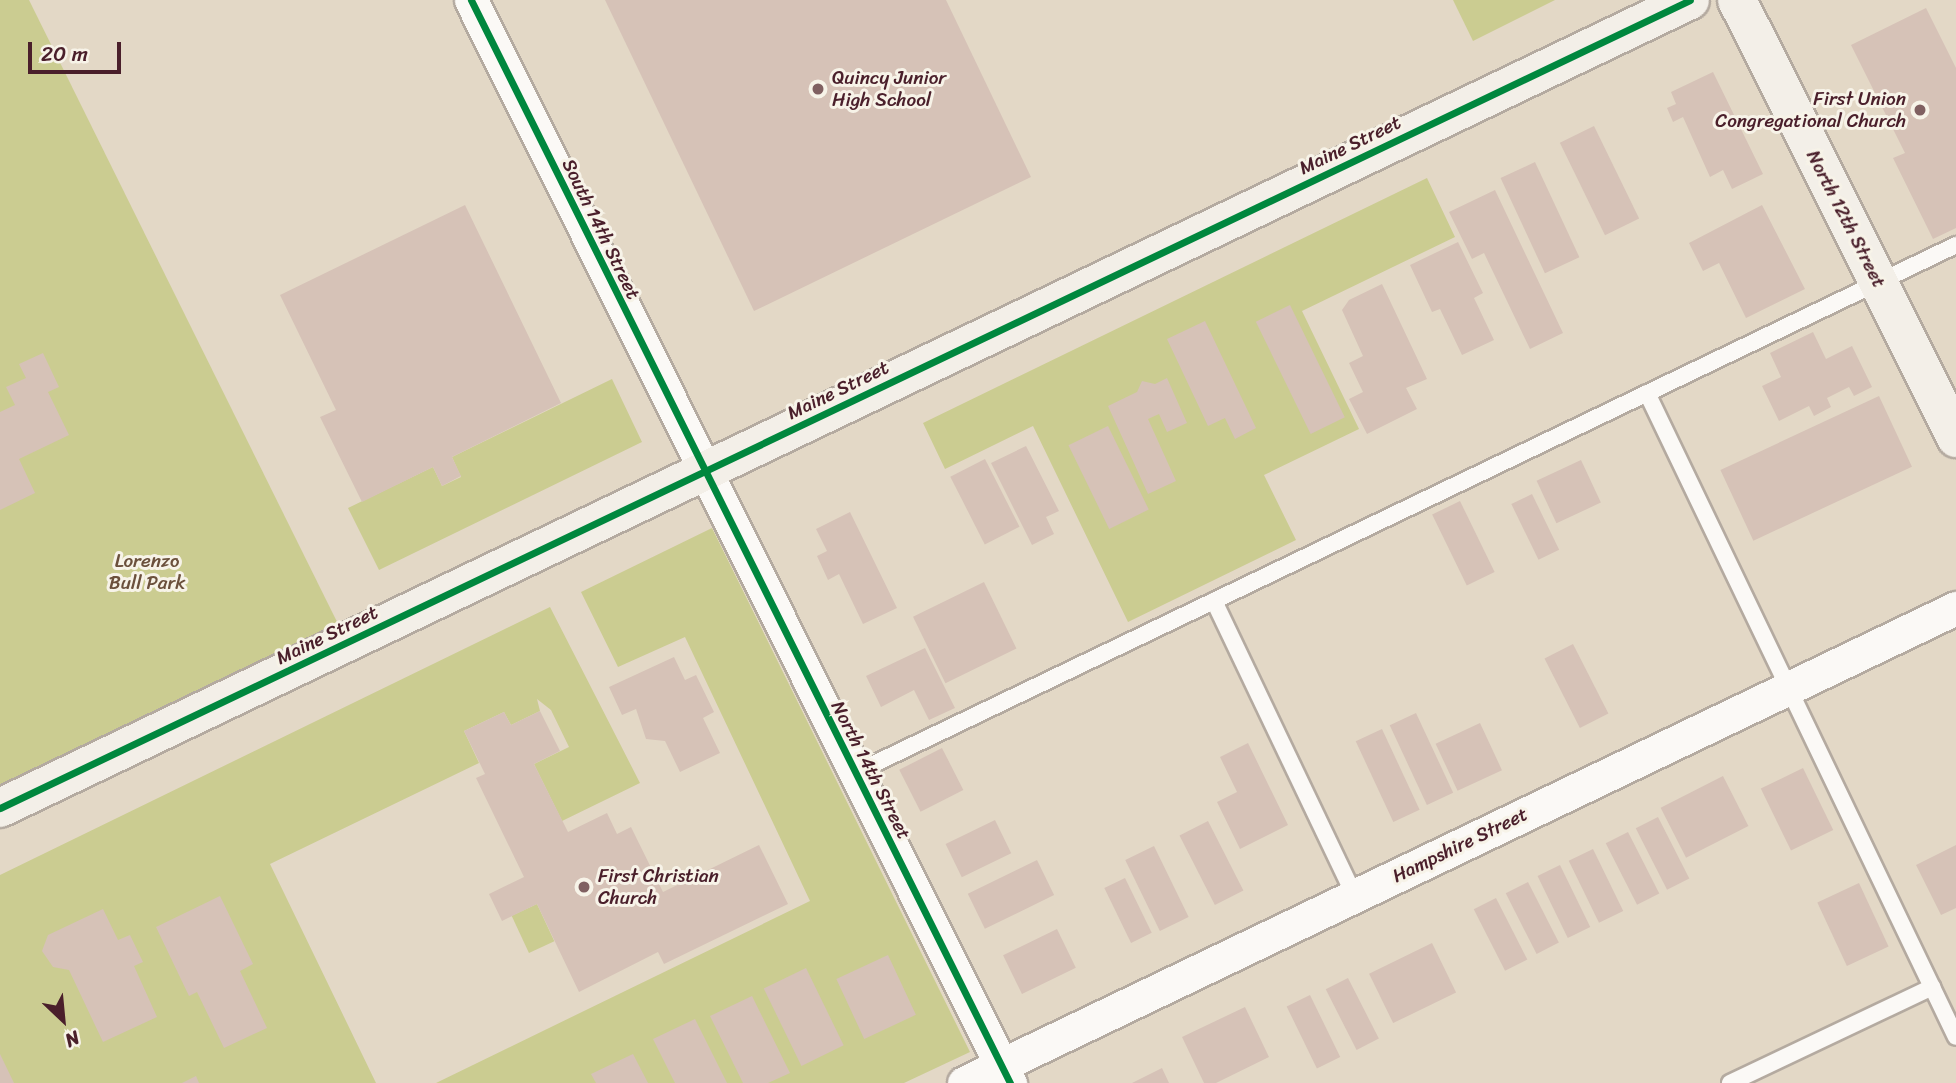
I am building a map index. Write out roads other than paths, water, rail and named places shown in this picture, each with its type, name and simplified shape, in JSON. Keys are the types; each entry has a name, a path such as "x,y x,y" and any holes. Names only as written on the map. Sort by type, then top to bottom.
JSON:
{"street":[{"name":"South 14th Street","path":"471,0 704,472"},
{"name":"Maine Street","path":"0,808 1690,0"},
{"name":"North 12th Street","path":"1737,0 1956,438"},
{"name":"North 14th Street","path":"704,472 1006,1074"},
{"name":"Hampshire Street","path":"964,1083 1006,1074 1355,895 1956,608"}],"lane":[{"path":"855,773 1956,245"},
{"path":"1647,393 1786,689 1956,1037"},
{"path":"1214,601 1355,895"},
{"path":"1730,1083 1932,987"}],"place":[{"name":"Quincy Junior High School","path":"818,89"},
{"name":"First Union Congregational Church","path":"1920,110"},
{"name":"First Christian Church","path":"584,887"}],"park label":[{"name":"Lorenzo Bull Park","path":"147,572"}]}
